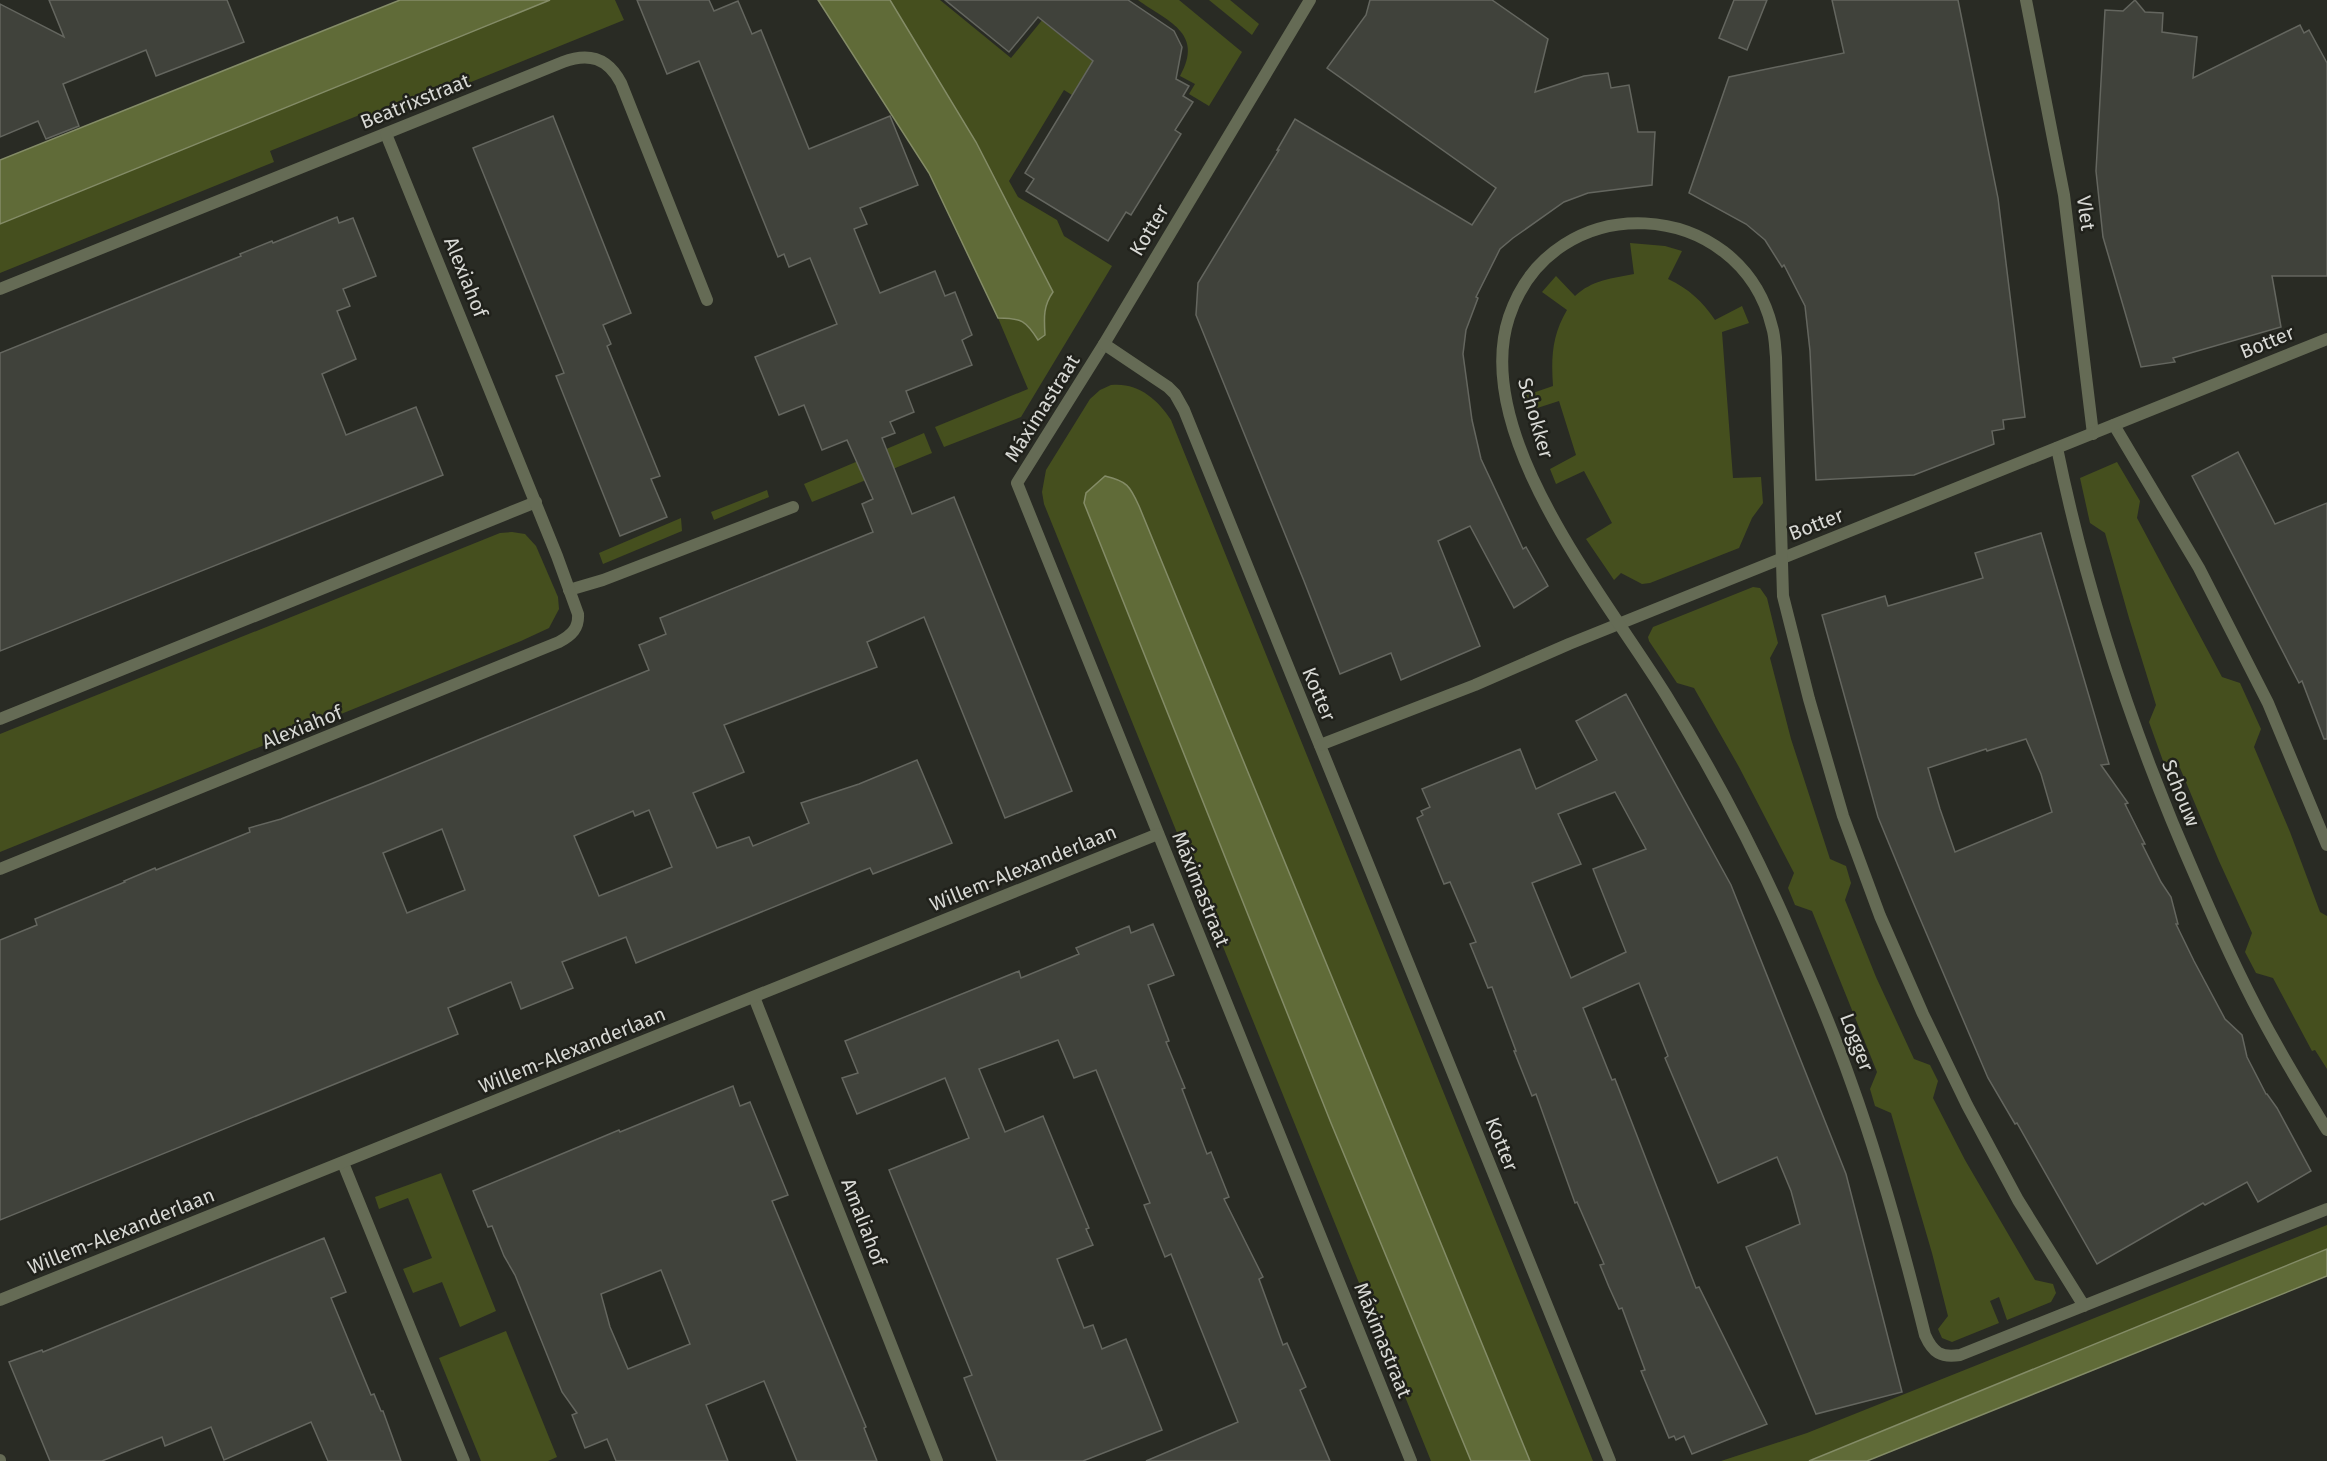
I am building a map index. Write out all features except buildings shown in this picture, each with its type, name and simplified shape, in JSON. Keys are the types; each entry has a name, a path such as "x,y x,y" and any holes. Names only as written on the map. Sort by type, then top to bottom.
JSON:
{"street":[{"name":"Kotter","path":"1310,0 1104,344 1168,387 1180,402 1610,1461"},
{"name":"Vlet","path":"2026,0 2064,195 2093,434"},
{"name":"Beatrixstraat","path":"0,289 571,59 584,56 595,57 609,66 621,83 706,300"},
{"name":"Alexiahof","path":"0,869 559,642 575,630 578,622 569,590 536,502 386,134"},
{"name":"Schokker","path":"1620,624 1566,542 1544,502 1518,438 1504,391 1503,341 1518,295 1530,276 1547,257 1566,241 1582,233 1626,223 1668,225 1687,231 1722,251 1748,276 1760,294 1773,328 1775,349 1782,558"},
{"name":"Botter","path":"1320,745 1475,685 1782,558 2327,339"},
{"name":"Máximastraat","path":"1104,344 1017,483 1411,1461"},
{"path":"2114,425 2199,568 2268,703 2327,845"},
{"name":"Schouw","path":"2057,448 2090,587 2127,706 2162,801 2232,957 2273,1040 2327,1130"},
{"path":"0,718 536,502"},
{"path":"569,590 603,580 793,507"},
{"path":"1782,558 1783,596 1809,699 1844,816 1880,916 1923,1014 1967,1105 2018,1200 2084,1306"},
{"name":"Logger","path":"1620,624 1665,694 1724,797 1766,876 1813,985 1864,1120 1930,1348 1948,1357 1960,1355 2327,1209"},
{"name":"Willem-Alexanderlaan","path":"0,1300 1158,834"},
{"name":"Amaliahof","path":"754,997 937,1461"},
{"path":"343,1163 464,1461"}],"shaded area":[{"path":"400,0 550,0 0,224 0,160"},
{"path":"550,0 615,0 624,20 372,122 367,112 270,151 274,162 0,273 0,224"},
{"path":"818,0 890,0 976,142 1053,292 1046,307 1045,335 1038,340 1022,322 998,318 929,173"},
{"path":"890,0 940,0 1011,58 1043,19 1046,24 1093,61 1072,95 1064,90 1009,181 1018,197 1057,220 1064,236 1112,266 1021,417 944,447 935,427 1028,389 998,318 1023,322 1038,340 1045,335 1044,314 1047,301"},
{"path":"1138,0 1179,0 1242,52 1209,106 1189,94 1195,84 1180,76 1187,61 1188,49 1179,29"},
{"path":"1209,0 1230,0 1259,24 1252,35"},
{"path":"1630,243 1665,246 1682,251 1668,279 1694,296 1715,320 1742,306 1749,323 1722,332 1733,478 1761,477 1763,503 1752,518 1739,548 1650,583 1642,584 1621,573 1614,580 1586,539 1612,523 1584,471 1556,484 1550,469 1576,455 1559,401 1528,411 1524,396 1553,386 1552,366 1555,338 1567,310 1542,292 1556,276 1575,296 1596,283 1634,274"},
{"path":"1111,385 1138,389 1160,405 1171,420 1593,1461 1530,1461 1139,506 1127,486 1119,480 1106,476 1086,493 1084,503 1331,1123 1471,1461 1431,1461 1044,504 1042,492 1046,470 1090,399 1100,390"},
{"path":"924,433 932,453 812,502 804,484"},
{"path":"2117,462 2140,501 2137,518 2222,677 2240,683 2261,729 2254,747 2290,832 2320,912 2327,916 2327,1069 2315,1050 2312,1051 2273,978 2256,973 2245,952 2252,933 2180,768 2163,761 2149,722 2156,705 2105,533 2090,523 2080,478"},
{"path":"1105,476 1127,485 1139,506 1530,1461 1471,1461 1331,1123 1084,503 1086,493"},
{"path":"767,490 769,497 714,520 711,512"},
{"path":"681,518 682,531 603,564 599,553"},
{"path":"500,533 525,534 536,546 558,597 559,609 549,628 0,852 0,734"},
{"path":"1753,587 1760,588 1767,598 1778,643 1770,658 1791,739 1830,859 1846,866 1851,883 1845,900 1876,977 1914,1059 1930,1065 1938,1081 1933,1098 1965,1160 2035,1280 2053,1284 2056,1293 2051,1302 2007,1320 1999,1297 1990,1301 1999,1323 1952,1342 1942,1338 1938,1329 1948,1316 1891,1113 1875,1106 1870,1089 1877,1072 1812,911 1795,905 1788,888 1794,873 1739,767 1694,688 1677,683 1649,641 1648,637 1653,627"},
{"path":"441,1173 496,1311 460,1327 442,1282 413,1293 403,1269 432,1258 408,1198 379,1209 375,1197"},
{"path":"2327,1225 2327,1249 1809,1461 1721,1461 1807,1433"},
{"path":"2327,1249 2327,1276 1867,1461 1809,1461"},
{"path":"506,1331 557,1457 548,1461 481,1461 439,1358"}]}
